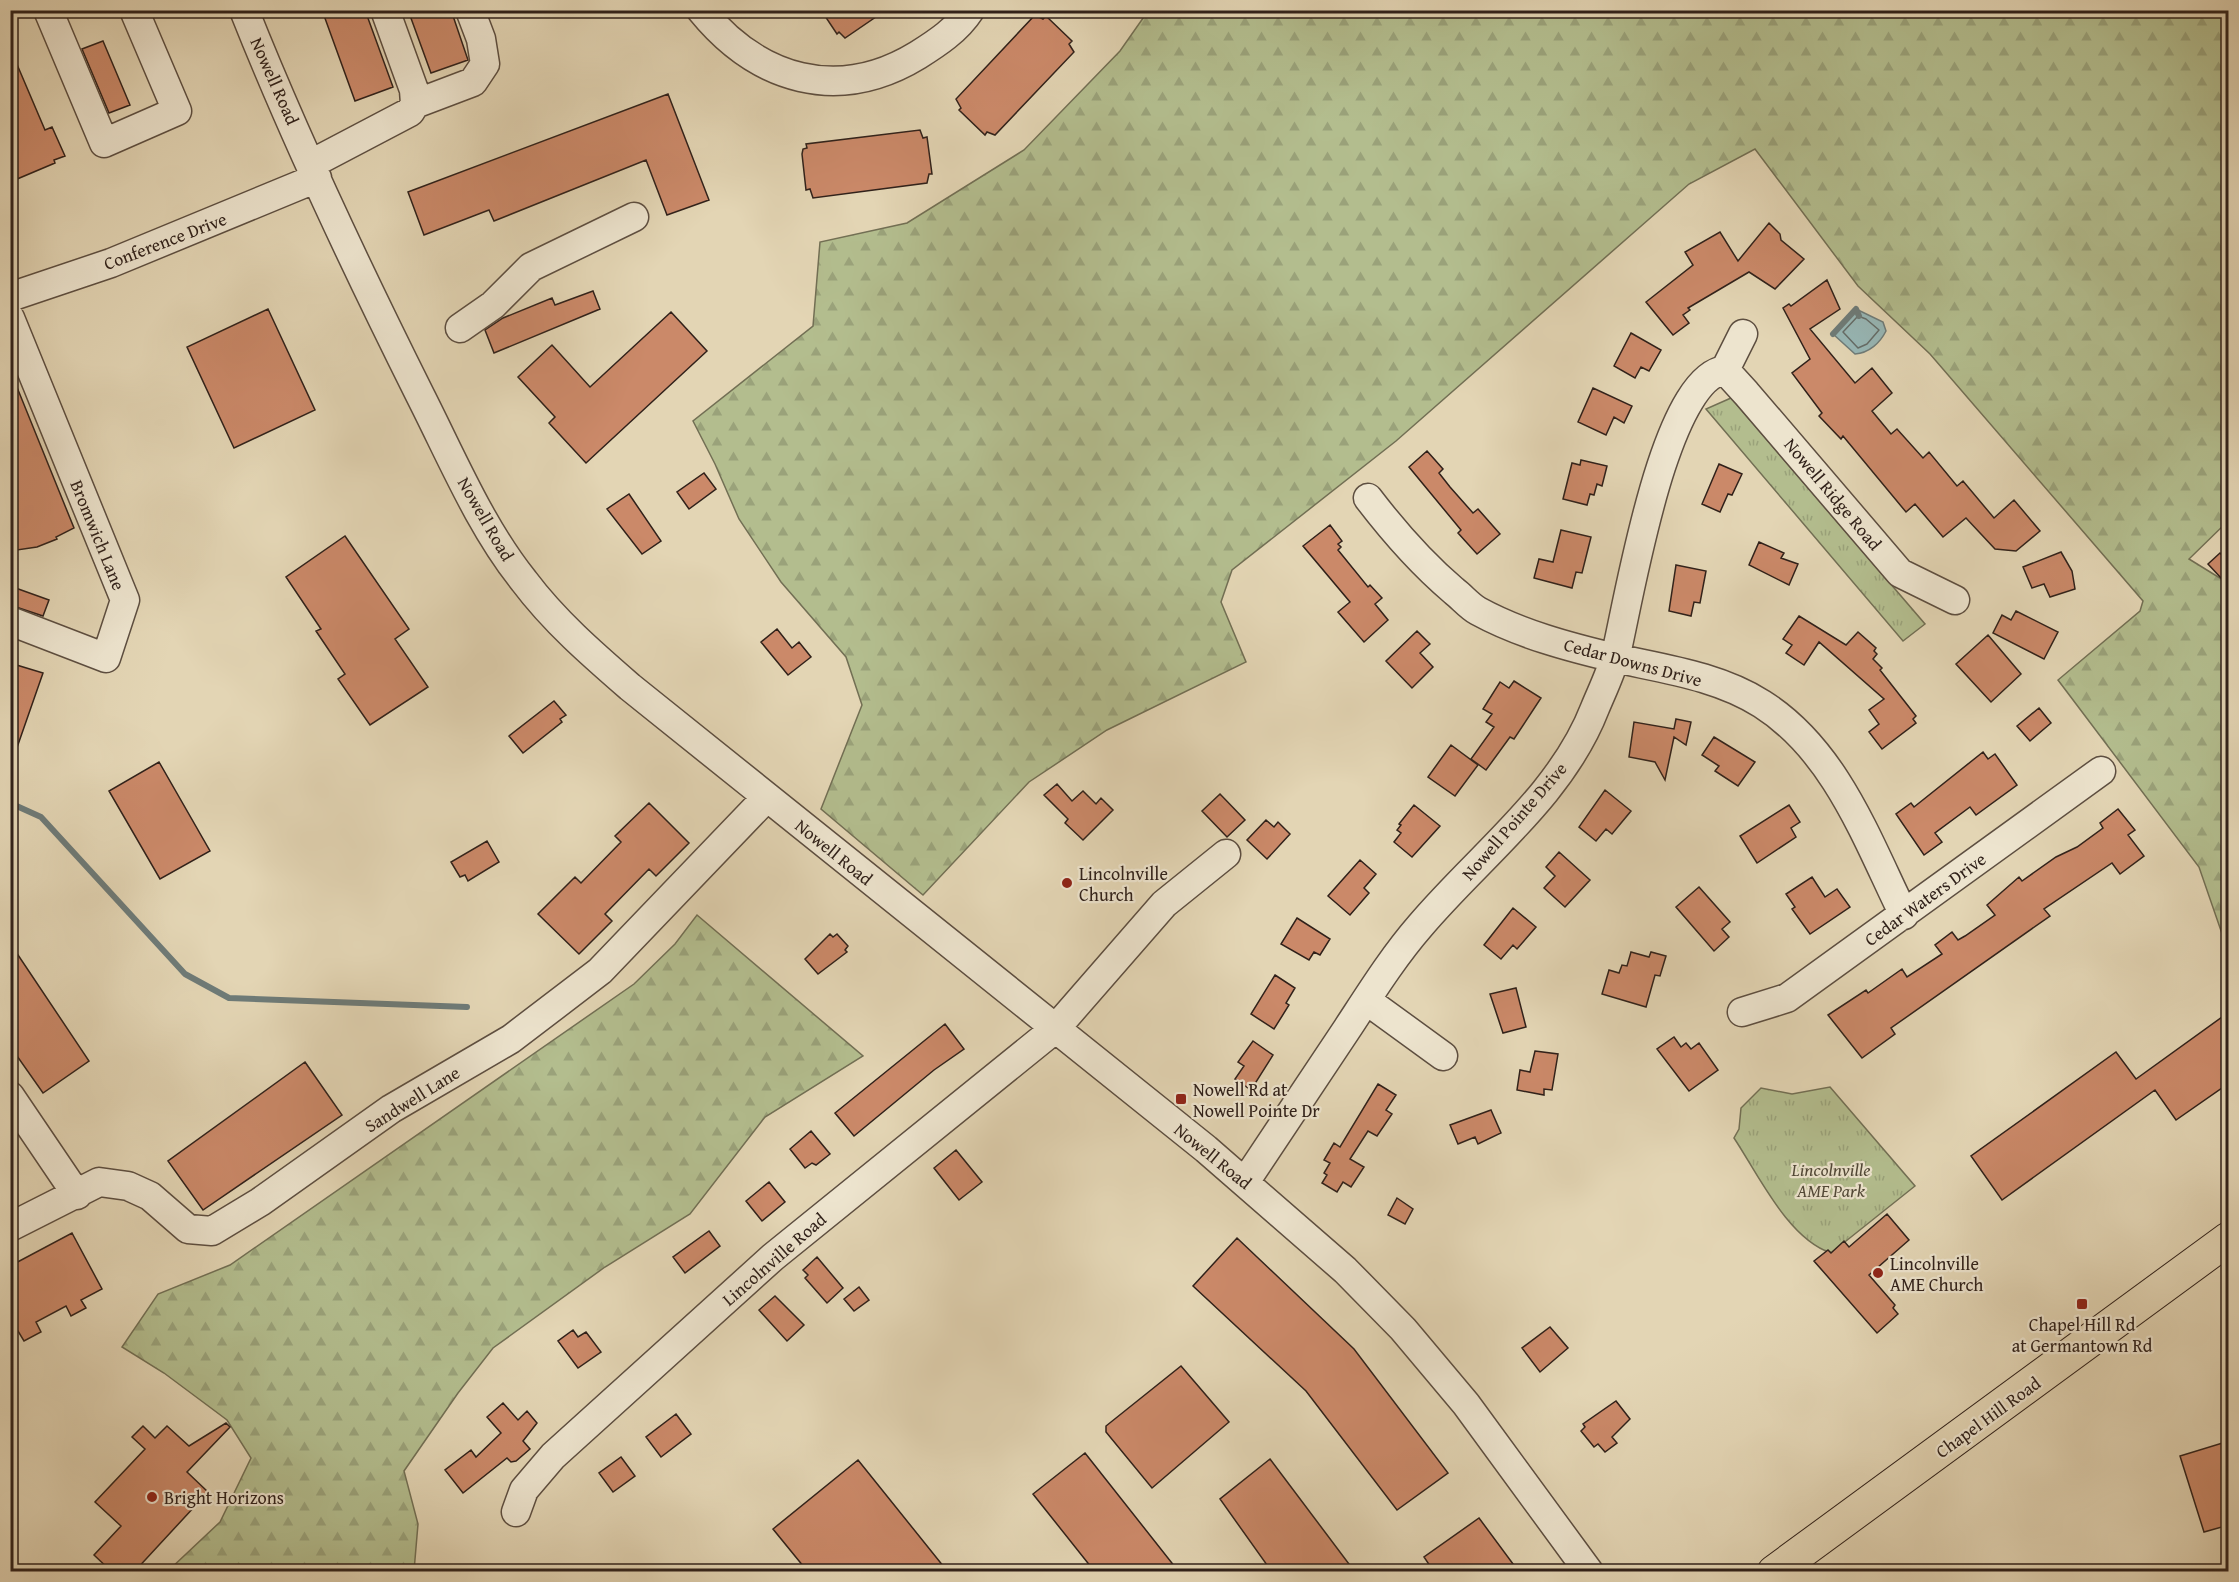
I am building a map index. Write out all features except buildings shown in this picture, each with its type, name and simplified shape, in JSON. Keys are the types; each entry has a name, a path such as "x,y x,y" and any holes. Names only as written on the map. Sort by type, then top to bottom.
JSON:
{"main road":[{"name":"Chapel Hill Road","path":"1774,1572 2229,1239"}],"street":[{"path":"48,10 104,143 177,111 134,10"},
{"name":"Nowell Road","path":"244,10 314,171 458,470 495,538 523,581 561,624 597,658 766,798 1056,1028 1245,1182 1346,1270 1403,1329 1466,1404 1590,1572"},
{"path":"385,10 414,90 416,104"},
{"name":"Conference Drive","path":"10,297 111,263 314,171 410,112 416,104 473,82 485,64 481,39 470,10"},
{"path":"701,10 741,50 776,71 806,80 848,81 896,69 932,46 963,22 970,10"},
{"path":"460,328 493,305 531,267 633,217"},
{"name":"Bromwich Lane","path":"10,318 125,600 106,658 10,621"},
{"path":"1714,376 1743,334"},
{"name":"Nowell Ridge Road","path":"1714,376 1900,573 1954,600"},
{"name":"Nowell Pointe Drive","path":"1245,1182 1366,1000 1419,926 1508,833 1558,774 1592,718 1615,658 1644,524 1677,420 1714,376"},
{"name":"Cedar Downs Drive","path":"1368,498 1402,542 1431,572 1477,610 1527,634 1615,658 1676,670 1761,704 1809,744 1840,785 1904,915"},
{"name":"Cedar Waters Drive","path":"1742,1012 1787,998 2101,771"},
{"name":"Sandwell Lane","path":"14,1219 76,1194 99,1182 128,1186 150,1196 188,1229 212,1231 260,1202 391,1109 511,1039 600,971 766,798"},
{"name":"Lincolnville Road","path":"516,1512 524,1490 553,1456 773,1257 1056,1028 1164,904 1226,854"},
{"path":"1366,1000 1443,1056"},
{"path":"10,1096 76,1194"}],"green space":[{"path":"1148,11 2228,11 2228,521 2189,559 2228,583 2228,951 2199,867 2058,680 2140,611 2143,601 1930,354 1858,286 1755,149 1689,184 1396,441 1232,570 1221,602 1246,662 1107,730 1029,782 923,895 821,809 862,705 846,657 781,582 739,519 693,421 813,326 820,242 907,223 1024,150 1120,51"},
{"path":"1731,398 1925,624 1903,641 1706,409"},
{"path":"697,915 863,1056 765,1117 690,1214 605,1267 493,1348 458,1393 404,1471 418,1524 414,1571 168,1571 220,1522 251,1458 227,1420 164,1373 122,1347 158,1294 230,1265 634,984 675,944"},
{"name":"Lincolnville AME Park","path":"1830,1087 1915,1186 1831,1253 1815,1246 1788,1220 1775,1204 1734,1138 1739,1129 1741,1108 1761,1088 1792,1094"}],"water":[{"path":"1856,309 1883,322 1886,331 1873,347 1855,354 1833,334"}],"waterway":[{"path":"1833,334 1856,309 1859,316"},
{"path":"10,803 41,817 185,974 229,998 467,1007"}],"place":[{"name":"Lincolnville Church","path":"1067,883"},
{"name":"Nowell Rd at Nowell Pointe Dr","path":"1181,1099"},
{"name":"Lincolnville AME Church","path":"1878,1273"},
{"name":"Chapel Hill Rd at Germantown Rd","path":"2082,1304"},
{"name":"Bright Horizons","path":"152,1497"}]}
